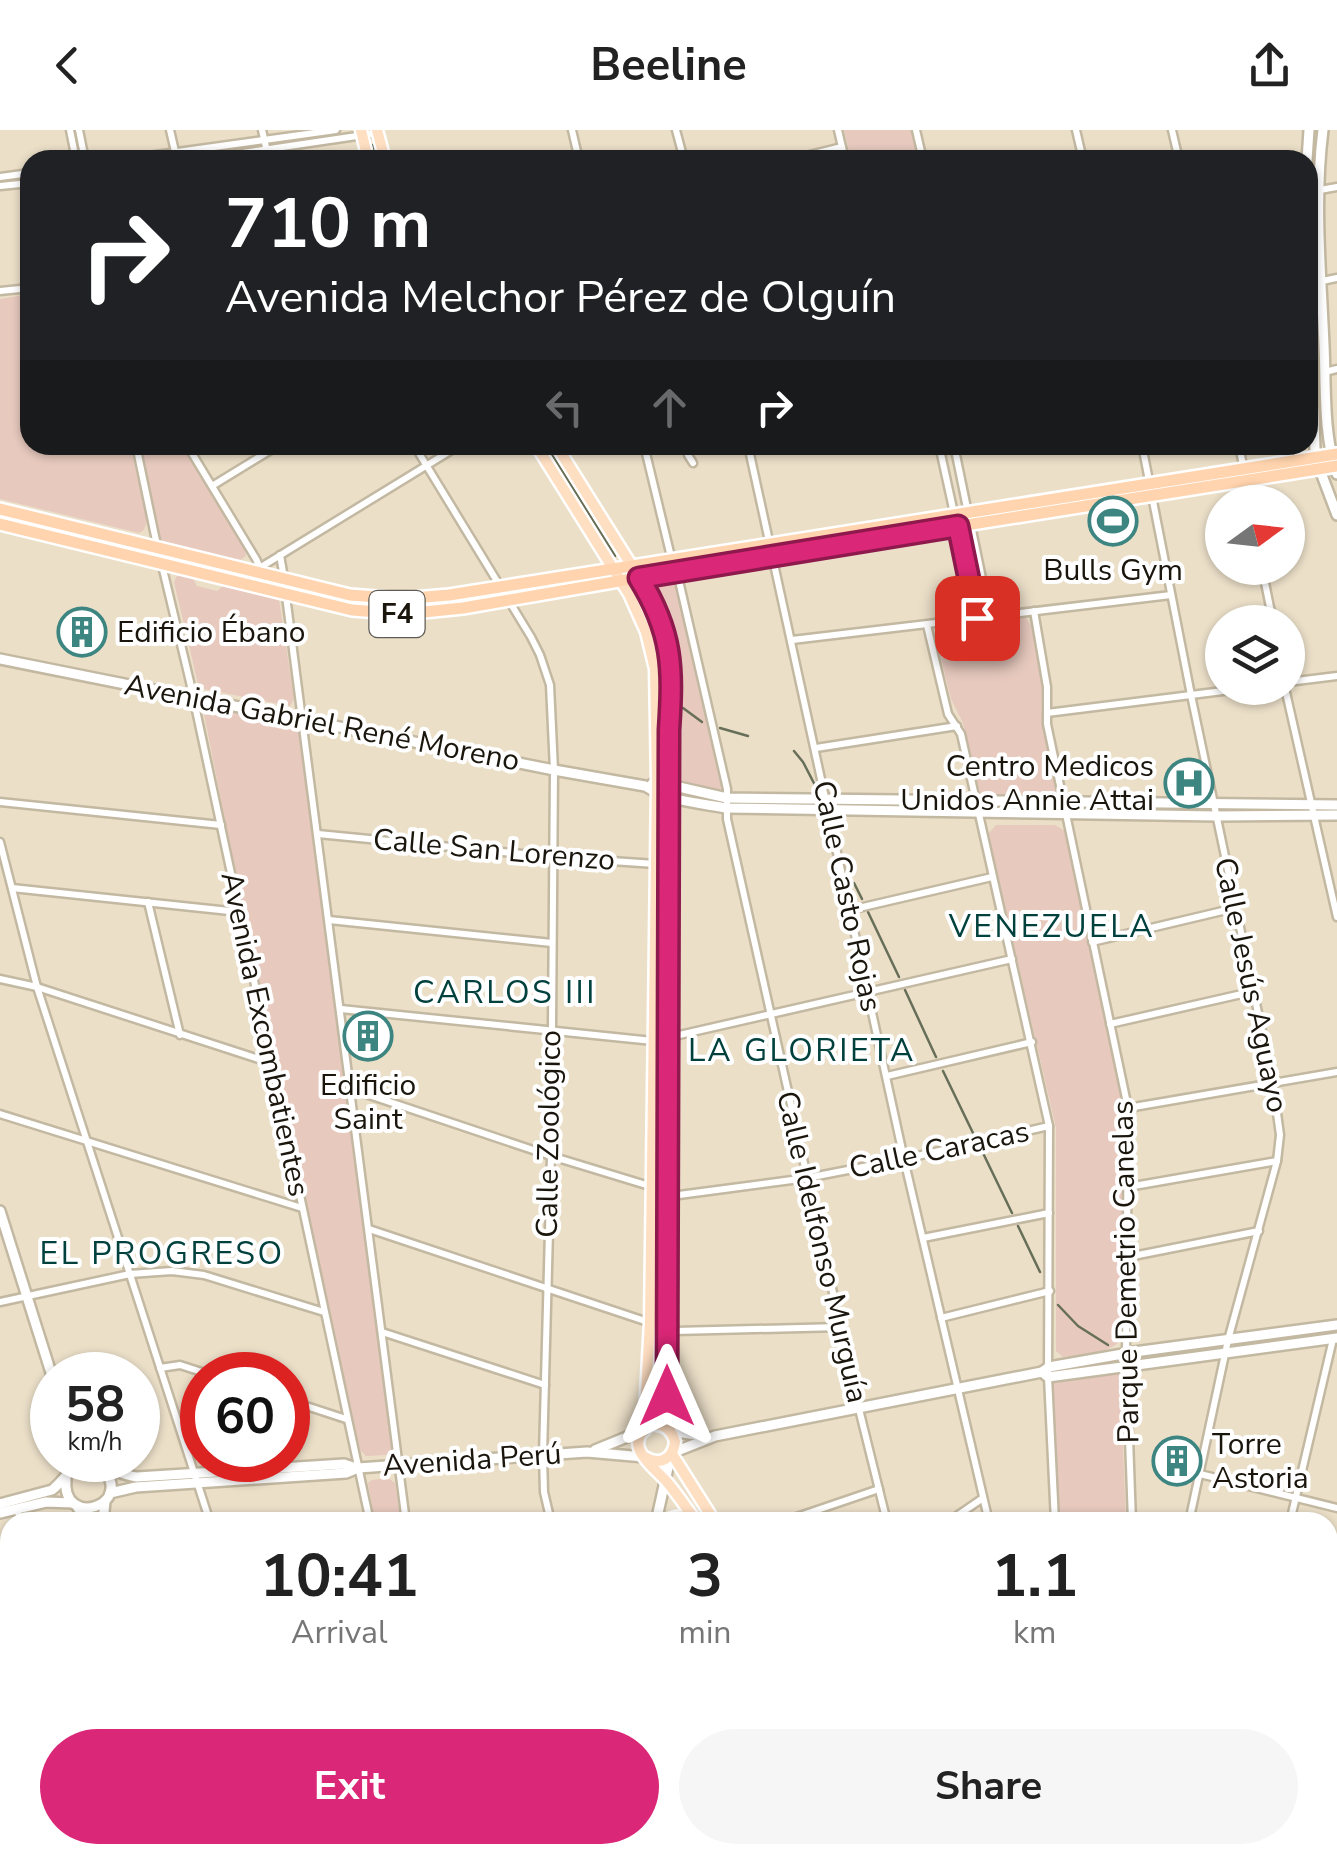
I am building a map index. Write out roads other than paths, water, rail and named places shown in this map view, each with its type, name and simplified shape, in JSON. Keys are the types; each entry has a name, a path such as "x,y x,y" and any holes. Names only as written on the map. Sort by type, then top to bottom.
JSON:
{"highway":[{"name":"F4","path":"0,509 261,569 350,594 402,599 449,595 614,567 673,565 1335,463"},
{"name":"F4","path":"0,524 352,610 393,614 510,601 639,578 673,565"}],"main road":[{"path":"1323,130 1320,190 1325,372 1335,463"},
{"path":"542,455 614,567 639,614 655,669 650,1322 644,1429 638,1446 690,1512"},
{"path":"562,455 639,578 662,623 672,680 667,1407 675,1442 660,1512"},
{"path":"1318,455 1337,514"},
{"name":"Avenida Gabriel René Moreno","path":"0,659 726,803 1216,816 1337,805"},
{"name":"Avenida Gabriel René Moreno","path":"977,808 1064,803 1214,805 1337,814"},
{"path":"0,1211 44,1352"},
{"path":"644,1429 657,1424 698,1436 715,1436 859,1410 1126,1353 1337,1325"},
{"path":"1046,1372 1335,1338"},
{"name":"Avenida Perú","path":"587,1452 644,1429"},
{"path":"644,1457 662,1461 715,1436"},
{"name":"Avenida Perú","path":"310,1474 587,1452 644,1457"},
{"path":"672,1454 709,1512"},
{"name":"Avenida Perú","path":"107,1497 136,1487 180,1481"},
{"path":"0,1504 52,1490 61,1482"},
{"path":"67,1482 66,1489 82,1512"},
{"path":"105,1512 109,1482"},
{"path":"4,1512 46,1502 91,1508 107,1497"}],"street":[{"path":"262,130 266,150 379,131"},
{"path":"209,150 336,130"},
{"path":"838,130 843,150"},
{"path":"830,150 842,147"},
{"path":"1320,190 1337,187"},
{"path":"1322,281 1337,278"},
{"path":"1325,372 1337,370"},
{"name":"Avenida Excombatientes","path":"138,455 368,1512"},
{"path":"193,455 261,569 444,455"},
{"path":"212,486 263,455"},
{"name":"Calle Zoológico","path":"420,455 532,637 551,695 551,1156 543,1455 544,1492 549,1512"},
{"name":"Calle Idelfonso Murguía","path":"646,455 727,789 726,803 770,1015 884,1512"},
{"path":"689,455 693,463"},
{"name":"Calle Casto Rojas","path":"750,455 904,1159 987,1512"},
{"path":"942,455 990,617"},
{"path":"955,455 977,618"},
{"name":"Calle Jesús Aguayo","path":"1144,455 1274,1084 1280,1135 1277,1161 1225,1352 1191,1512"},
{"path":"1241,455 1247,485"},
{"path":"280,555 405,1512"},
{"path":"792,640 1171,595"},
{"name":"Parque Demetrio Canelas","path":"1034,611 1066,815 1128,1108 1126,1365 1132,1512"},
{"path":"927,625 948,714 961,734 1049,1126 1050,1291 1046,1372 1054,1512"},
{"path":"1305,682 1337,676"},
{"path":"1047,713 1205,692"},
{"path":"1290,705 1337,917"},
{"path":"816,748 957,726"},
{"path":"0,802 221,825"},
{"name":"Calle San Lorenzo","path":"318,834 670,865"},
{"path":"0,842 37,987 155,1352"},
{"path":"850,910 992,878"},
{"path":"12,888 238,912"},
{"path":"148,902 180,1035"},
{"path":"1092,942 1236,908"},
{"path":"329,920 552,943"},
{"path":"340,1009 653,1041 1012,959"},
{"path":"0,979 37,987 271,1063"},
{"path":"1110,1024 1254,991"},
{"path":"886,1076 1032,1042"},
{"path":"1128,1108 1337,1072"},
{"name":"Calle Caracas","path":"351,1089 679,1194 807,1178 1049,1126"},
{"path":"0,1114 303,1208"},
{"path":"1128,1187 1277,1161"},
{"path":"923,1238 1049,1213"},
{"path":"369,1229 675,1331 842,1327"},
{"path":"1128,1257 1259,1231"},
{"path":"0,1302 130,1274 189,1272 325,1312"},
{"path":"941,1318 1050,1291"},
{"path":"382,1332 545,1385"},
{"path":"1292,1512 1335,1338"},
{"path":"180,1365 160,1368 180,1430"},
{"path":"310,1407 348,1419"},
{"path":"1200,1474 1337,1508"},
{"path":"197,1482 207,1512"},
{"path":"811,1512 878,1489"},
{"path":"963,1512 984,1498"}],"waterway":[{"path":"373,145 374,150"},
{"path":"552,455 615,556"},
{"path":"633,587 655,638 666,687"},
{"path":"683,708 702,722"},
{"path":"720,728 748,736"},
{"path":"794,751 817,789"},
{"path":"854,883 862,899"},
{"path":"868,912 899,977"},
{"path":"905,990 936,1057"},
{"path":"943,1071 973,1133"},
{"path":"982,1151 1012,1213"},
{"path":"1018,1226 1040,1272"},
{"path":"1058,1305 1078,1326 1108,1345"},
{"path":"1237,1346 1337,1333"},
{"path":"1151,1357 1218,1348"}],"place":[{"name":"Bulls Gym","path":"1113,521"},
{"name":"Edificio Ébano","path":"82,632"},
{"name":"Centro Medicos Unidos Annie Attai","path":"1189,783"},
{"name":"Edificio Saint","path":"368,1036"},
{"name":"Torre Astoria","path":"1177,1461"}],"district":[{"name":"VENEZUELA","path":"1052,926"},
{"name":"CARLOS III","path":"505,992"},
{"name":"LA GLORIETA","path":"802,1050"},
{"name":"EL PROGRESO","path":"162,1253"}]}
